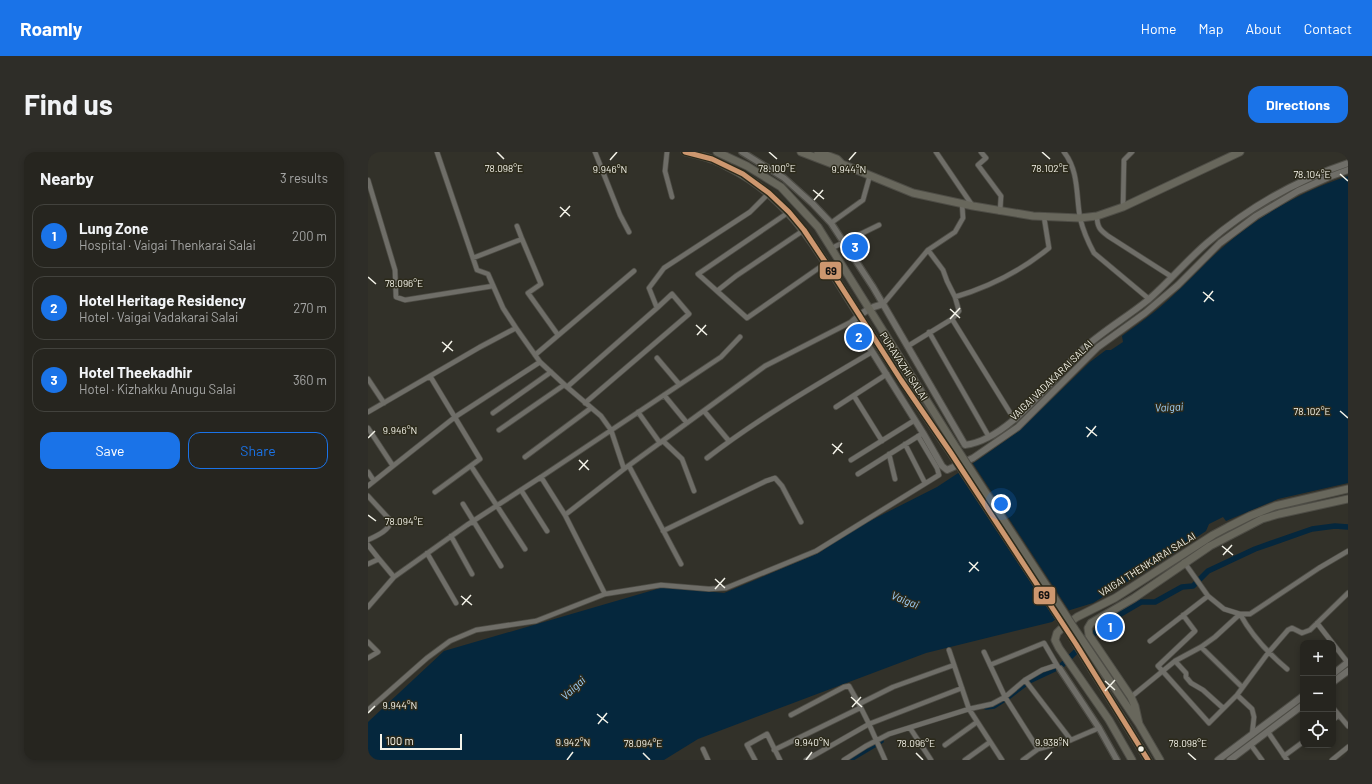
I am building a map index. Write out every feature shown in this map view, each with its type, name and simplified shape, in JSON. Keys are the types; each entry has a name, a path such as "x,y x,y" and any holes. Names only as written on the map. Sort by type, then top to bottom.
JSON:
{"main road":[{"name":"PURAVAZHI SALAI","path":"684,152 712,159 743,174 769,193 789,212 804,230 901,380 954,451"},
{"name":"PURAVAZHI SALAI","path":"718,152 747,166 781,187 818,227 870,308 954,451"},
{"path":"801,152 831,157"},
{"path":"818,152 837,159 842,164 913,193 1000,212 1044,218 1080,218 1097,216 1123,207 1240,152"},
{"name":"VAIGAI VADAKARAI SALAI","path":"883,304 965,445 975,444 989,437 1014,419 1030,405 1081,351 1149,299 1208,242 1251,210 1280,192 1326,170 1348,163"},
{"name":"VAIGAI VADAKARAI SALAI","path":"853,321 915,420 921,434 942,466 947,470 974,458 1018,427 1098,347 1162,299 1220,243 1256,216 1298,191 1348,170"},
{"path":"853,321 859,314 870,308 883,304"},
{"path":"954,451 1071,630 1139,724 1160,760"},
{"name":"VAIGAI THENKARAI SALAI","path":"1132,760 1110,720 1064,656 1056,640 1057,633 1060,629 1077,616 1115,598 1213,535 1250,516 1275,506 1348,489"},
{"name":"VAIGAI THENKARAI SALAI","path":"1139,724 1135,706 1131,697 1089,635 1088,628 1092,623 1134,598 1184,562 1210,546 1262,519 1348,499"},
{"path":"1082,645 1148,760"},
{"path":"1336,672 1348,662"},
{"path":"1336,680 1348,671"},
{"path":"1218,760 1300,698"},
{"path":"1230,760 1300,707"}],"street":[{"path":"437,152 476,270 488,274 503,308 540,362 600,416 610,430 624,470"},
{"path":"595,152 620,215 629,232"},
{"path":"667,152 665,170 672,197"},
{"path":"742,152 784,178 813,204 831,223 883,304 928,250 955,232 963,218 962,203"},
{"path":"936,152 973,206"},
{"path":"981,152 986,158 978,165 1000,196 1000,212"},
{"path":"1064,152 1074,169 1080,218 1088,243 1094,253 1149,299"},
{"path":"1123,207 1124,160 1129,153"},
{"path":"831,223 863,200 870,175"},
{"path":"368,180 395,270 396,297 405,300 493,286"},
{"path":"657,308 649,288 664,268 750,212 769,193"},
{"path":"789,212 698,274 747,318 826,263"},
{"path":"1097,216 1098,228 1172,277"},
{"path":"955,297 978,291 1037,258 1049,248 1044,218"},
{"path":"832,248 879,225"},
{"path":"517,226 541,284 528,293 558,335"},
{"path":"717,291 736,276 804,230"},
{"path":"472,258 522,239"},
{"path":"908,346 952,318 959,311 955,297 943,270 928,250"},
{"path":"535,355 634,271"},
{"path":"499,430 566,386 672,294 689,314 585,403"},
{"path":"952,318 1014,419"},
{"path":"565,515 765,366 853,321"},
{"path":"368,412 480,347 516,328"},
{"path":"929,332 989,437"},
{"path":"368,607 394,577 473,521 721,357 740,336"},
{"path":"707,458 729,441 801,394 872,352"},
{"path":"657,358 679,384"},
{"path":"368,486 455,417 540,362"},
{"path":"493,413 551,372"},
{"path":"836,407 887,374"},
{"path":"430,376 480,459 435,492"},
{"path":"368,379 384,403"},
{"path":"664,395 687,423"},
{"path":"854,396 882,441"},
{"path":"524,457 591,408"},
{"path":"704,411 729,441"},
{"path":"638,412 662,442 682,459 694,491"},
{"path":"851,460 915,420"},
{"path":"368,428 393,466"},
{"path":"368,710 427,658 450,641 476,630 536,621 605,594 661,584 709,589 726,588 816,551 939,475 921,434 858,474"},
{"path":"905,444 925,483"},
{"path":"889,454 896,479"},
{"path":"471,466 525,549"},
{"path":"629,466 681,564"},
{"path":"368,472 374,481"},
{"path":"541,477 565,515 605,594"},
{"path":"663,531 775,478 782,486 801,522"},
{"path":"521,490 547,531"},
{"path":"368,496 391,521 390,525 385,530 368,540"},
{"path":"463,504 501,566"},
{"path":"451,536 472,574"},
{"path":"368,545 394,577"},
{"path":"1184,562 1208,596 1224,609 1240,614 1250,614 1319,568 1348,551"},
{"path":"427,553 456,603"},
{"path":"368,564 379,559"},
{"path":"1184,615 1195,631 1158,666 1209,723 1237,695 1268,653 1288,630 1292,628 1302,633 1310,630 1348,593"},
{"path":"1150,640 1208,596"},
{"path":"1131,697 1175,661 1201,647 1215,637 1240,614"},
{"path":"1240,614 1245,625 1268,653 1287,669"},
{"path":"1317,623 1348,662"},
{"path":"368,642 378,652 368,658"},
{"path":"990,665 1044,643 1058,667 1099,728 1117,760"},
{"path":"1201,647 1242,687"},
{"path":"949,650 970,711 1002,760"},
{"path":"984,652 1006,698 1038,749"},
{"path":"1175,661 1186,673 1186,677 1191,683 1203,690 1223,708"},
{"path":"774,750 860,706 893,687 954,666"},
{"path":"844,760 876,743 889,734 970,711 1006,698 1042,670 1058,667"},
{"path":"1027,682 1071,740"},
{"path":"792,715 848,686 860,706 885,760"},
{"path":"806,760 869,724 962,688"},
{"path":"1237,695 1252,709 1254,717 1252,735"},
{"path":"1336,712 1347,722"},
{"path":"945,745 976,722"},
{"path":"1023,760 1038,749 1071,740 1099,728"},
{"path":"910,729 931,760"},
{"path":"1268,732 1285,758 1300,745"},
{"path":"755,760 747,745 767,734 780,760"},
{"path":"965,760 990,742"},
{"path":"1251,745 1262,760"},
{"path":"1332,760 1348,747"},
{"path":"703,749 708,760"}],"water":[{"name":"Vaigai","path":"1348,176 1348,483 1278,499 1226,521 1223,517 1209,524 1206,531 1157,564 1093,603 1067,611 1052,622 926,653 698,739 664,760 368,760 368,722 444,651 664,587 724,593 819,553 850,531 937,487 1019,431 1090,362 1106,350 1111,350 1123,342 1122,336 1167,301 1217,253 1250,225 1297,197"}],"pier":[{"path":"972,462 1070,612 1056,621 957,471"}],"waterway":[{"path":"986,707 994,706 1029,681 1061,666 1105,623 1141,602 1155,602 1182,587 1193,586 1208,571 1255,549 1312,529 1335,526 1348,527"},
{"path":"849,760 881,741"}],"transit line":[{"name":"69","path":"685,152 712,159 743,174 769,193 789,212 804,230 901,380 951,453 1076,644 1148,760"}],"place":[{"name":"Hotel Theekadhir","path":"855,247"},
{"name":"Hotel Heritage Residency","path":"859,337"},
{"name":"Lung Zone","path":"1110,627"}]}
